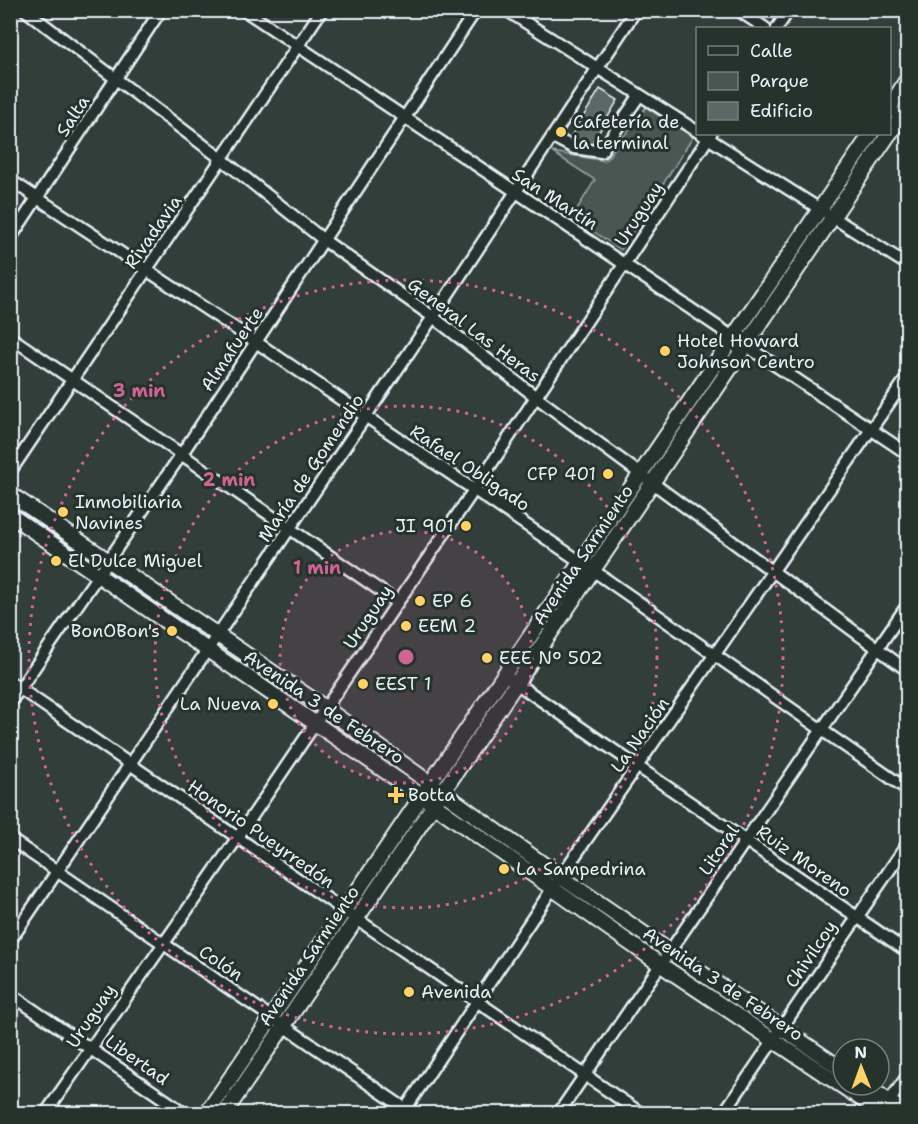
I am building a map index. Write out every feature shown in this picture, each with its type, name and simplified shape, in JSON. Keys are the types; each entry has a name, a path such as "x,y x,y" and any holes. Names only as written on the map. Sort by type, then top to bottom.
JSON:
{"main road":[{"name":"Avenida Sarmiento","path":"891,129 899,112 908,78"},
{"name":"Avenida Sarmiento","path":"350,916 435,806 594,571 735,338 871,135"},
{"name":"Avenida Sarmiento","path":"206,1113 278,1021 350,916 423,797 581,563 648,479 748,345 888,135"},
{"name":"Avenida 3 de Febrero","path":"10,494 325,708 670,952 778,1034 884,1110 907,1113"},
{"name":"Avenida 3 de Febrero","path":"10,515 423,797 661,965 831,1063"},
{"name":"Avenida Sarmiento","path":"224,1113 278,1021"},
{"name":"Avenida 3 de Febrero","path":"874,1097 884,1110"}],"street":[{"name":"General Las Heras","path":"25,10 223,160 324,241 433,317 536,397 908,671"},
{"name":"Salta","path":"10,239 39,199 161,10"},
{"name":"San Martín","path":"244,10 908,454"},
{"name":"Rivadavia","path":"10,472 223,160 322,10"},
{"name":"Almafuerte","path":"10,703 181,455 476,10"},
{"path":"506,10 639,96 696,129"},
{"name":"María de Gomendio","path":"10,941 433,317 636,10"},
{"path":"738,10 764,27"},
{"path":"778,27 789,10"},
{"path":"553,137 574,148 601,152 639,96"},
{"path":"709,137 908,265"},
{"name":"Uruguay","path":"45,1113 162,942 238,837 474,490 709,137"},
{"name":"Rafael Obligado","path":"10,180 256,342 594,571 908,790"},
{"path":"10,337 397,602"},
{"name":"La Nación","path":"407,1112 552,889 908,376"},
{"name":"Litoral","path":"558,1113 670,952 820,728 908,604"},
{"name":"Ruiz Moreno","path":"504,675 908,952"},
{"name":"Honorio Pueyrredón","path":"10,682 583,1075 642,1113"},
{"name":"Colón","path":"10,839 278,1021 407,1112"},
{"name":"Chivilcoy","path":"723,1113 855,917 908,843"},
{"name":"Libertad","path":"10,994 186,1113"},
{"path":"884,1110 908,1075"}],"green space":[{"path":"646,107 693,137 621,250 572,217 595,180 552,152 605,161"}],"building":[{"path":"600,89 618,100 589,149 570,138"}],"place":[{"name":"Cafetería de la terminal","path":"561,132"},
{"name":"Hotel Howard Johnson Centro","path":"665,351"},
{"name":"CFP 401","path":"608,474"},
{"name":"Inmobiliaria Navines","path":"63,512"},
{"name":"JI 901","path":"466,526"},
{"name":"El Dulce Miguel","path":"56,561"},
{"name":"EP 6","path":"420,601"},
{"name":"EEM 2","path":"406,626"},
{"name":"BonOBon's","path":"172,631"},
{"name":"EEE Nº 502","path":"487,658"},
{"name":"EEST 1","path":"363,684"},
{"name":"La Nueva","path":"273,704"},
{"name":"Botta","path":"396,795"},
{"name":"La Sampedrina","path":"504,869"},
{"name":"Avenida","path":"409,992"}]}
